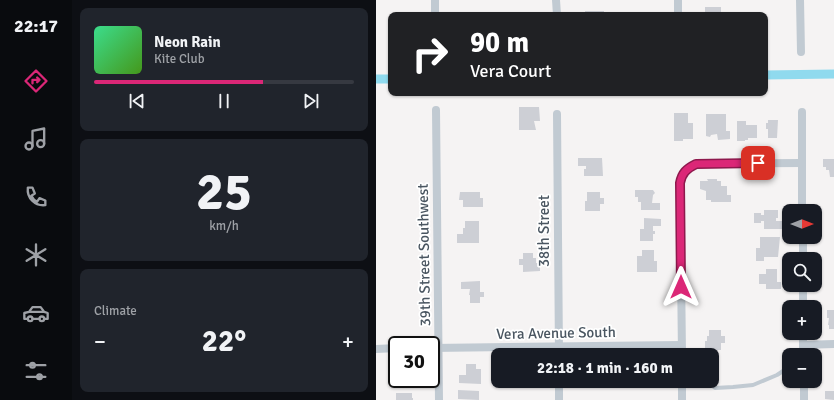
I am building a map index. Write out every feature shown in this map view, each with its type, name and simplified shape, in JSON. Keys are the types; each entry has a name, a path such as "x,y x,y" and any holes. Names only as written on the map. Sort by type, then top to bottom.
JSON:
{"street":[{"path":"434,0 435,12"},
{"path":"556,0 556,12"},
{"path":"678,0 678,12"},
{"path":"800,0 801,52"},
{"name":"39th Street Southwest","path":"435,336 436,110"},
{"path":"802,112 802,204"},
{"name":"38th Street","path":"557,114 560,348"},
{"path":"682,345 680,183 682,175 687,168 696,164 802,163"},
{"path":"803,340 803,345 834,344"},
{"name":"Vera Avenue South","path":"621,348 682,345"},
{"path":"376,349 388,348"},
{"name":"Vera Avenue South","path":"440,348 491,349"},
{"name":"39th Street Southwest","path":"438,388 439,400"},
{"path":"559,388 560,400"},
{"path":"682,388 682,400"},
{"path":"804,388 804,400"}],"lane":[{"path":"719,388 733,388 753,385 777,376 782,372"}],"building":[{"path":"705,7 721,7 721,12 705,12"},
{"path":"585,11 604,11 604,12"},
{"path":"519,107 539,107 540,121 534,121 536,130 519,130"},
{"path":"674,113 688,113 688,123 693,123 693,139 674,141"},
{"path":"706,114 726,114 726,131 730,131 730,139 718,140 717,134 711,135 710,137 706,136"},
{"path":"768,120 778,120 777,138 768,138 766,123 768,123"},
{"path":"737,121 746,121 746,125 757,125 757,138 748,138 748,140 745,141 737,141"},
{"path":"578,158 602,158 603,176 584,176 584,169 586,169 586,166 578,166"},
{"path":"823,159 834,159 834,177 830,177 829,170 826,170 826,167 823,167"},
{"path":"707,179 717,179 717,181 721,181 721,186 727,186 727,195 731,195 731,202 711,202 711,200 706,200 706,191 700,189 700,181 708,181"},
{"path":"635,190 653,190 655,193 653,195 652,203 660,203 660,210 641,210 641,202 638,202 638,197 635,197"},
{"path":"460,192 480,192 480,198 483,198 483,207 463,207 463,200 459,200"},
{"path":"587,192 600,192 600,198 604,198 604,204 600,204 600,211 585,211"},
{"path":"764,210 778,210 778,218 776,218 776,221 782,221 782,229 764,229 764,221 761,221 761,223 754,223 754,213 761,213 761,215 764,215"},
{"path":"644,218 661,219 661,226 653,226 653,231 655,231 655,234 653,234 653,241 640,241 640,229 644,229"},
{"path":"465,221 479,221 479,243 457,243 457,234 463,234"},
{"path":"760,237 780,237 778,257 764,257 764,261 756,261 756,248 760,248"},
{"path":"642,250 654,250 654,261 657,261 657,272 637,272 637,256 642,256"},
{"path":"523,253 533,253 533,258 536,258 536,263 540,263 540,271 523,272 523,265 519,265 519,259 523,259"},
{"path":"766,269 777,269 777,282 781,282 781,289 766,289 766,284 759,284 759,274 766,274"},
{"path":"480,281 480,292 484,292 484,297 480,297 480,303 470,303 470,289 461,289 461,282"},
{"path":"827,310 834,310 834,329 829,329"},
{"path":"709,330 721,330 721,336 725,336 725,343 721,343 721,350 719,350 719,348 705,348 705,341 707,341 707,336 709,336"},
{"path":"466,364 476,364 476,369 481,369 481,384 459,383 459,375 466,375"},
{"path":"458,390 479,391 479,400 458,399"},
{"path":"825,391 834,391 834,400 825,399"},
{"path":"396,393 412,393 413,400 396,400"}],"waterway":[{"path":"768,75 834,74"},
{"path":"376,79 388,79"}],"route":[{"path":"681,287 680,183 682,175 687,168 696,164 758,163"}]}
